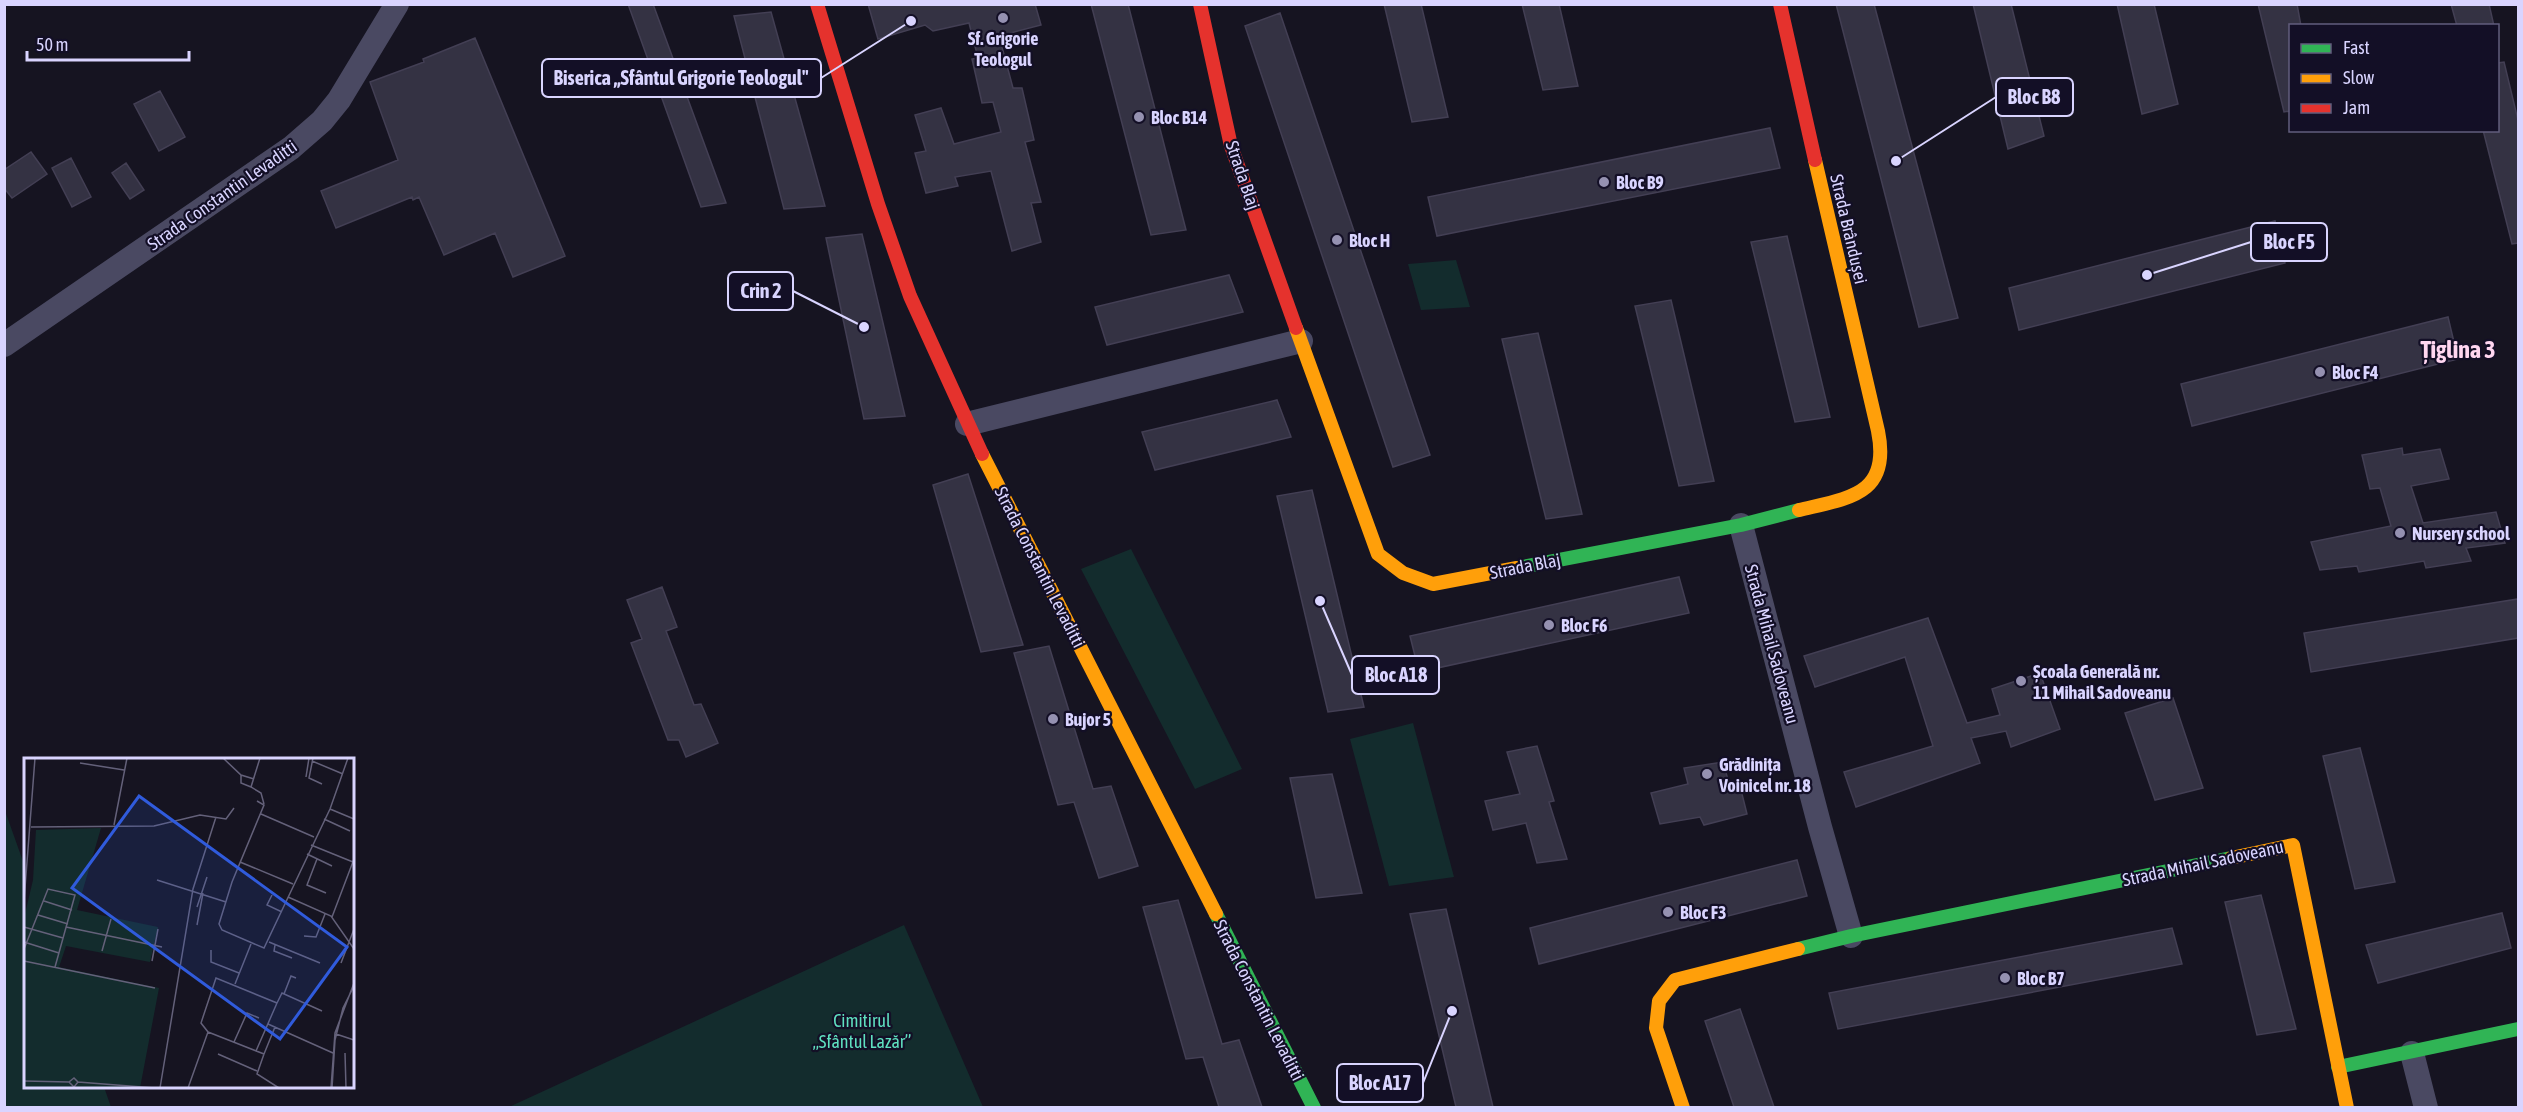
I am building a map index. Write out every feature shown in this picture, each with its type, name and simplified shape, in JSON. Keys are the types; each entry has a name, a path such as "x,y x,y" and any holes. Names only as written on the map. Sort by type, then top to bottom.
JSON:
{"street":[{"name":"Strada Constantin Levaditti","path":"4,345 291,148 322,121 339,100 397,4"},
{"name":"Strada Constantin Levaditti","path":"818,4 875,194 910,296 967,424 1314,1107"},
{"name":"Strada Blaj","path":"1200,4 1232,146 1378,554 1389,566 1406,575 1433,584 1741,525 1853,497 1868,490 1882,462"},
{"name":"Strada Brândușei","path":"1780,4 1862,370 1881,442 1882,462"},
{"path":"967,424 1301,341"},
{"name":"Strada Mihail Sadoveanu","path":"1741,525 1851,936"},
{"name":"Strada Mihail Sadoveanu","path":"1683,1107 1656,1028 1659,1001 1675,980 1851,936 2293,845 2338,1067"},
{"path":"2347,1107 2338,1067 2518,1029"},
{"path":"2412,1053 2426,1107"}],"green space":[{"path":"1456,260 1470,307 1421,310 1408,264"},
{"path":"1131,549 1242,769 1195,789 1081,569"},
{"path":"1413,723 1454,877 1389,886 1350,739"},
{"path":"4,808 24,864 24,1088 104,1088 111,1107 5,1107"},
{"name":"Cimitirul „Sfântul Lazăr”","path":"904,925 983,1107 509,1107"}],"building":[{"path":"628,4 653,4 726,203 701,207"},
{"path":"868,4 1035,4 1041,25 999,36 1013,88 1022,88 1034,140 1025,142 1041,202 1031,203 1041,242 1012,251 991,171 955,177 958,186 926,193 915,153 926,151 915,115 941,108 954,144 1001,132 993,102 982,103 972,59 978,58 969,23 933,31 925,25 878,39"},
{"name":"Bloc B14","path":"1091,4 1128,4 1186,230 1151,235"},
{"path":"1384,4 1421,4 1448,117 1412,122"},
{"path":"1522,4 1559,4 1578,86 1543,90"},
{"path":"1836,4 1874,4 1958,318 1919,327"},
{"path":"1973,4 2011,4 2044,136 2008,149"},
{"path":"2117,4 2154,4 2178,104 2142,114"},
{"path":"2258,4 2297,4 2301,24 2289,24 2289,111 2284,112"},
{"path":"2451,4 2489,4 2494,24 2456,24"},
{"path":"771,12 825,206 784,209 734,16"},
{"name":"Bloc H","path":"1280,13 1430,455 1393,467 1245,26"},
{"path":"475,38 565,256 513,277 495,233 444,255 419,197 413,200 412,197 336,228 321,191 398,160 370,82 424,62 423,59"},
{"path":"2504,62 2518,120 2518,243 2512,244 2484,132 2499,132 2499,63"},
{"path":"160,91 185,137 159,151 134,104"},
{"name":"Bloc B9","path":"1770,128 1780,168 1437,236 1428,197"},
{"path":"31,152 47,174 12,198 4,188 4,170"},
{"path":"71,158 91,197 72,207 52,168"},
{"path":"126,163 144,190 130,199 112,173"},
{"path":"2275,221 2285,263 2019,330 2009,288"},
{"path":"862,234 905,416 864,419 826,238"},
{"path":"1787,236 1830,417 1795,422 1751,242"},
{"path":"1229,275 1243,312 1107,345 1095,307"},
{"path":"1671,300 1714,481 1679,486 1635,306"},
{"name":"Bloc F4","path":"2448,317 2458,359 2192,426 2181,384"},
{"path":"1538,333 1582,514 1546,519 1502,339"},
{"path":"1277,400 1291,437 1155,470 1142,432"},
{"path":"2402,448 2403,455 2440,449 2449,479 2411,486 2423,523 2496,512 2505,543 2466,548 2471,561 2426,568 2424,561 2359,572 2357,566 2320,570 2311,542 2391,526 2380,488 2370,489 2362,455"},
{"path":"968,474 1023,645 981,652 933,485"},
{"path":"1312,490 1364,707 1328,712 1277,496"},
{"name":"Bloc F6","path":"1679,577 1689,613 1419,672 1410,636"},
{"path":"662,587 677,627 666,631 694,705 701,704 718,743 686,757 679,740 668,740 631,643 642,639 627,600"},
{"path":"2518,599 2518,638 2311,672 2304,633"},
{"path":"1928,618 1967,723 2000,715 1992,689 2040,673 2060,729 2011,747 2006,731 1971,738 1980,763 1856,807 1844,772 1933,746 1905,657 1815,687 1804,656"},
{"name":"Bujor 5","path":"1049,646 1093,789 1111,786 1138,866 1099,878 1074,802 1058,805 1014,653"},
{"path":"2173,698 2203,788 2155,800 2125,713"},
{"path":"1537,746 1554,801 1549,802 1567,859 1537,863 1526,823 1493,830 1485,801 1520,794 1507,752"},
{"path":"2360,748 2395,882 2355,889 2323,756"},
{"path":"1723,762 1730,787 1740,786 1747,814 1704,825 1700,817 1660,824 1651,793 1688,784 1684,768"},
{"path":"1332,774 1362,893 1316,898 1290,778"},
{"name":"Bloc F3","path":"1797,860 1807,896 1539,964 1530,928"},
{"path":"2261,895 2296,1029 2257,1035 2225,902"},
{"path":"1178,900 1222,1044 1239,1040 1262,1107 1219,1107 1203,1057 1186,1059 1143,907"},
{"path":"1446,909 1493,1107 1456,1107 1410,914"},
{"path":"2502,913 2511,948 2378,983 2366,945"},
{"name":"Bloc B7","path":"2172,928 2182,964 1838,1029 1829,993"},
{"path":"1740,1009 1774,1107 1734,1107 1705,1021"}],"traffic: fast":[{"path":"1517,568 1741,525 1799,510"},
{"path":"1798,949 1851,936 2231,858"},
{"path":"1216,914 1314,1108"},
{"path":"2338,1067 2518,1029"}],"traffic: slow":[{"path":"1799,510 1834,502 1862,490 1872,481 1878,469 1880,452 1878,431 1815,160"},
{"path":"1296,328 1378,554 1403,573 1433,584 1517,568"},
{"path":"982,454 1216,914"},
{"path":"2231,858 2293,845 2347,1108"},
{"path":"1683,1108 1656,1028 1659,1001 1675,980 1798,949"}],"traffic: jam":[{"path":"817,4 878,204 910,296 982,454"},
{"path":"1200,4 1231,146 1296,328"},
{"path":"1780,4 1815,160"}],"place":[{"name":"Sf. Grigorie Teologul","path":"1003,18"},
{"name":"Biserica „Sfântul Grigorie Teologul\"","path":"911,21"},
{"name":"Bloc B14","path":"1139,117"},
{"name":"Bloc B8","path":"1896,161"},
{"name":"Bloc B9","path":"1604,182"},
{"name":"Bloc H","path":"1337,240"},
{"name":"Bloc F5","path":"2147,275"},
{"name":"Crin 2","path":"864,327"},
{"name":"Bloc F4","path":"2320,372"},
{"name":"Nursery school","path":"2400,533"},
{"name":"Bloc A18","path":"1320,601"},
{"name":"Bloc F6","path":"1549,625"},
{"name":"Școala Generală nr. 11 Mihail Sadoveanu","path":"2021,681"},
{"name":"Bujor 5","path":"1053,719"},
{"name":"Grădinița Voinicel nr. 18","path":"1707,774"},
{"name":"Bloc F3","path":"1668,912"},
{"name":"Bloc B7","path":"2005,978"},
{"name":"Bloc A17","path":"1452,1011"}],"district":[{"name":"Țiglina 3","path":"2458,349"}]}
